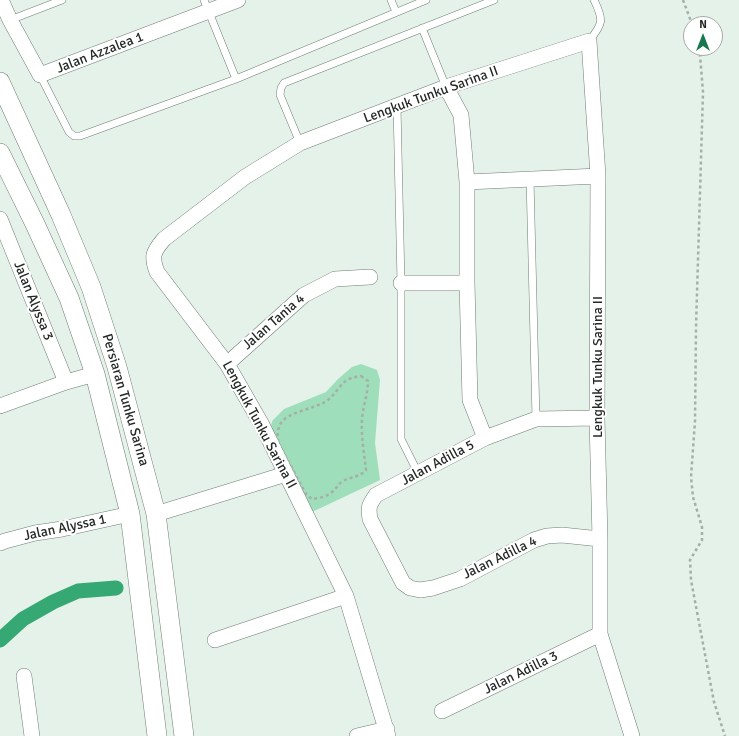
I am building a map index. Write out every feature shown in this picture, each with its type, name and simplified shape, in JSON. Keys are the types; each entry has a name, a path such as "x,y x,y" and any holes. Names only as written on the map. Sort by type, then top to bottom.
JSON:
{"street":[{"name":"Jalan Azzalea 1","path":"1,0 10,20 40,75 206,6 238,0"},
{"name":"Lengkuk Tunku Sarina II","path":"388,732 346,596 262,425 227,364 157,272 154,262 154,254 157,247 164,239 245,177 300,143 446,87 589,42 598,176 597,418 600,539 600,634 632,736"},
{"name":"Persiaran Tunku Sarina","path":"0,82 58,208 91,287 117,367 156,514 184,736"},
{"path":"446,87 461,115 467,182 467,283 470,400 486,438"},
{"name":"Persiaran Tunku Sarina","path":"0,153 70,298 95,374 130,514 157,736"},
{"path":"467,182 598,176"},
{"name":"Jalan Alyssa 3","path":"0,219 66,382"},
{"name":"Jalan Tania 4","path":"227,364 304,295 335,279 370,277"},
{"path":"401,283 467,283"},
{"path":"0,406 66,382 95,374"},
{"name":"Jalan Adilla 5","path":"403,584 370,519 368,509 370,503 376,495 486,438 536,419 597,418"},
{"path":"156,514 286,474"},
{"name":"Jalan Alyssa 1","path":"0,543 35,533 62,530 130,514"},
{"name":"Jalan Adilla 4","path":"403,584 410,588 420,590 433,588 460,579 534,540 547,536 562,535 600,539"},
{"path":"215,640 346,596"},
{"name":"Jalan Adilla 3","path":"442,711 600,634"},
{"path":"24,676 32,736"},
{"path":"357,736 388,732"}],"lane":[{"path":"10,20 62,0"},
{"path":"391,0 396,12"},
{"path":"40,75 70,132 74,136 80,136 236,79 426,0"},
{"path":"300,143 280,95 281,88 284,83 494,0"},
{"path":"589,42 599,30 601,21 599,11 594,0"},
{"path":"206,6 236,79"},
{"path":"422,28 446,87"},
{"path":"397,106 401,283 401,440 418,473"},
{"path":"530,179 536,419"}],"path":[{"path":"683,0 689,16"},
{"path":"700,56 703,92 696,327 695,422 691,477 693,498 702,527 702,540 690,560 690,573 714,702 725,736"},
{"path":"361,376 368,381 362,417 366,470 361,475 339,484 332,493 322,498 312,499 306,494 279,444 277,440 281,422 291,416 324,402 350,378 361,376"}],"green space":[{"path":"361,364 377,370 380,380 375,443 380,480 310,513 270,432 272,421 284,409 326,392 352,367"}],"waterway":[{"path":"0,640 23,619 53,602 78,591 116,588"}]}
